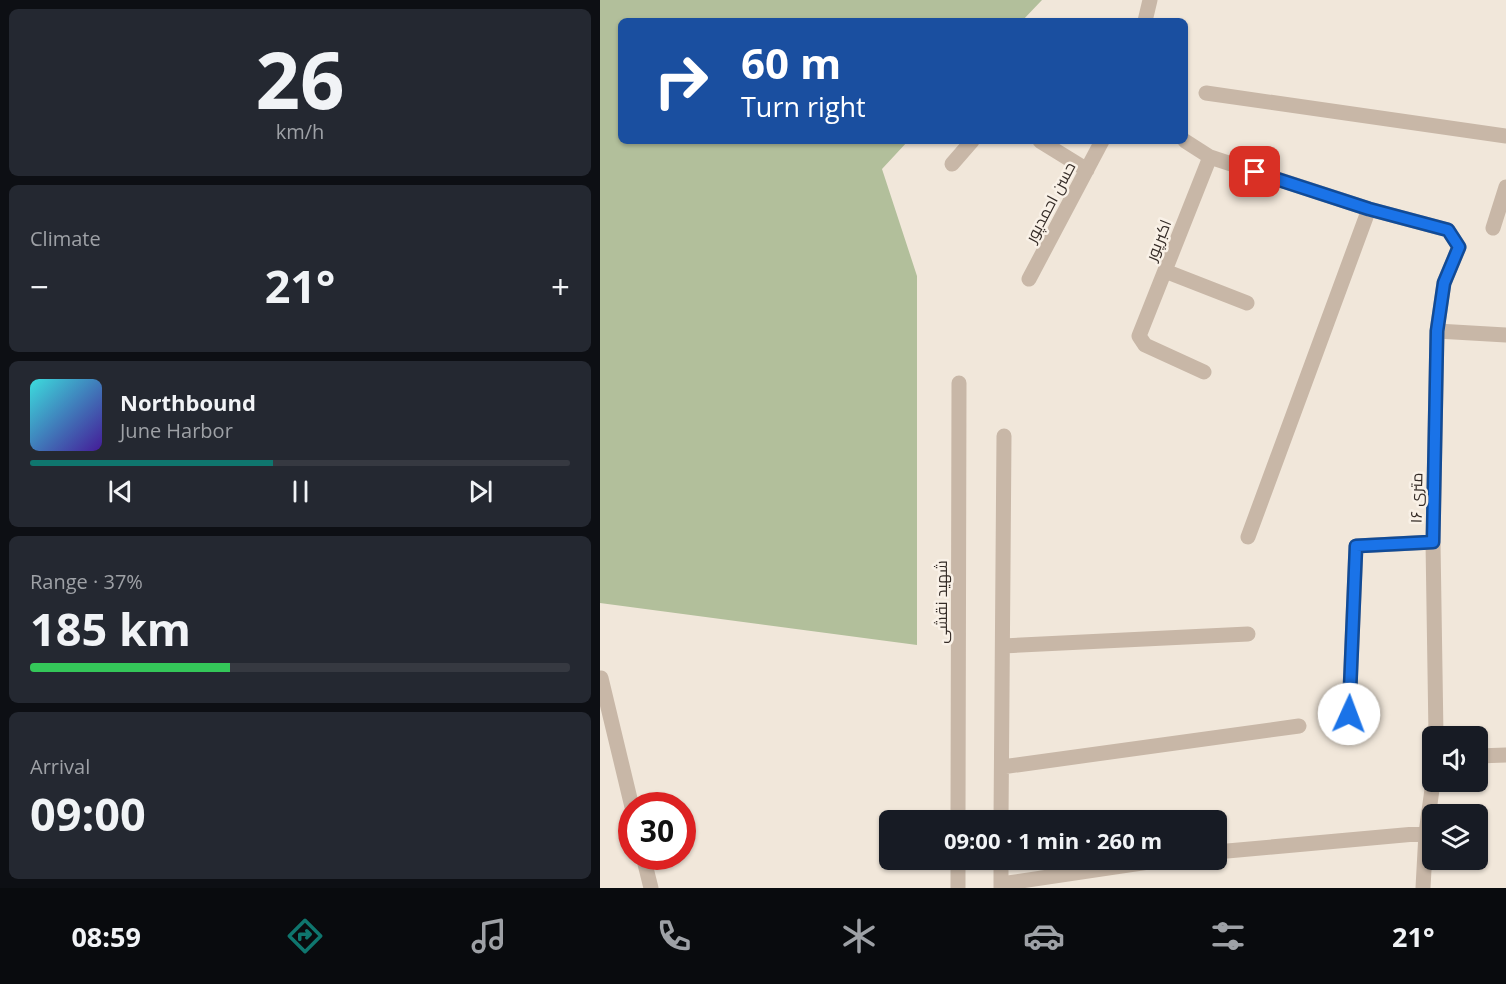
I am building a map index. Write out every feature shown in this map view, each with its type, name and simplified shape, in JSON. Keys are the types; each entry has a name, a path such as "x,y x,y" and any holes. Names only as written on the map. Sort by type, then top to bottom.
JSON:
{"street":[{"path":"1145,18 1150,0"},
{"path":"1206,93 1506,136"},
{"name":"۱۶ متری","path":"1188,143 1210,157 1369,209 1448,230 1459,247 1444,283 1437,331 1433,542 1436,726"},
{"path":"952,164 969,144"},
{"path":"1045,144 1087,170"},
{"name":"حسن احمدپور","path":"1029,279 1100,144"},
{"name":"اکبرپور","path":"1204,372 1145,345 1139,336 1210,157"},
{"path":"1493,228 1506,187"},
{"path":"1248,537 1369,209"},
{"path":"1165,271 1247,303"},
{"path":"1437,331 1506,335"},
{"name":"شهید نقشی","path":"958,810 959,383"},
{"path":"1001,810 1004,436"},
{"path":"1349,714 1356,546 1433,542"},
{"path":"1003,646 1248,634"},
{"path":"601,678 628,792"},
{"path":"1002,767 1299,726"},
{"path":"1488,756 1506,755"},
{"path":"1227,851 1422,833"},
{"path":"646,870 651,888"},
{"path":"958,870 958,888"},
{"path":"1001,870 1001,886 1100,870"},
{"path":"1423,888 1424,870"}],"green space":[{"path":"600,0 1042,0 1025,18 618,18 618,144 905,144 882,169 917,276 917,645 600,603"}],"route":[{"path":"1255,172 1369,209 1448,230 1459,247 1444,283 1437,331 1433,542 1356,546 1349,714"}]}
